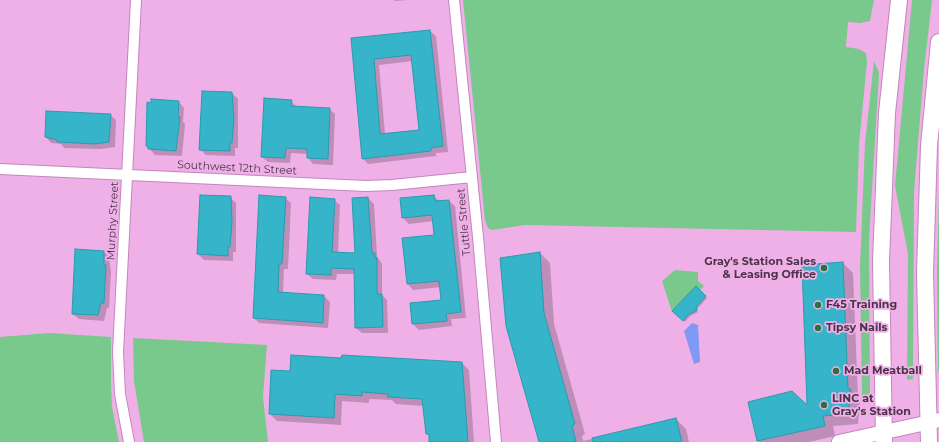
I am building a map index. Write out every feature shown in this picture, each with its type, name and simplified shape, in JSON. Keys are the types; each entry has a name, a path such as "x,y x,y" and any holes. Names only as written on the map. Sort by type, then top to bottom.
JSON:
{"main road":[{"path":"884,437 881,261 887,113 899,0"},
{"path":"929,442 933,421 925,323 926,204 932,102 939,42"}],"street":[{"name":"Murphy Street","path":"129,442 124,422 118,374 136,0"},
{"name":"Tuttle Street","path":"454,0 496,442"},
{"name":"Southwest 12th Street","path":"0,169 384,186 472,177"},
{"path":"839,442 884,437 933,421"}],"green space":[{"path":"463,0 874,0 870,21 860,23 848,22 846,47 859,49 866,53 867,62 859,144 856,232 525,225 492,230 488,228 485,220"},
{"path":"912,0 932,0 924,69 914,192 913,379 907,380 908,254 895,186"},
{"path":"874,61 879,73 869,240 870,397 862,397 860,266 865,144"},
{"path":"939,193 939,372 938,372 937,270"},
{"path":"675,270 698,272 698,281 704,286 700,290 696,286 672,312 662,281"},
{"path":"49,333 111,337 112,407 119,442 0,442 0,337"},
{"path":"133,338 267,345 263,397 268,442 144,442 134,381"}],"water":[{"path":"692,323 698,325 700,362 694,364 684,331"}],"building":[{"path":"430,30 443,146 431,148 431,151 362,159 351,38","holes":["411,55 419,130 380,134 374,59"]},
{"path":"202,91 232,92 234,118 230,151 199,150"},
{"path":"264,98 292,100 291,106 330,108 328,159 307,158 307,149 286,148 285,158 261,157"},
{"path":"151,99 179,101 178,117 180,117 176,151 148,149 148,146 146,146 147,102 151,103"},
{"path":"46,111 111,114 109,142 95,144 57,142 57,140 45,137"},
{"path":"200,195 231,196 232,222 228,256 197,254"},
{"path":"259,195 286,197 282,264 279,264 278,292 324,295 323,323 253,318"},
{"path":"434,195 435,201 449,200 461,312 446,314 447,321 412,324 410,303 441,300 439,281 407,284 402,238 434,235 432,215 402,218 400,198"},
{"path":"310,197 335,199 332,252 355,253 352,198 368,197 372,253 375,253 375,257 377,258 377,294 382,294 383,327 355,328 354,269 331,268 331,275 306,274"},
{"path":"75,249 104,251 104,265 106,265 104,303 101,303 98,315 72,314"},
{"path":"540,252 544,313 575,424 572,426 576,442 539,442 506,326 500,258"},
{"path":"843,262 848,389 851,389 848,414 823,416 825,426 757,441 748,402 792,391 807,405 802,265"},
{"path":"696,286 706,296 696,307 697,310 688,315 683,321 672,311"},
{"path":"291,355 341,358 342,355 462,362 468,442 429,442 429,434 426,434 422,399 388,397 388,394 362,392 362,396 335,394 334,418 269,414 271,370 290,371"},
{"path":"676,418 682,442 593,442 592,438"}],"place":[{"name":"Gray's Station Sales & Leasing Office","path":"824,268"},
{"name":"F45 Training","path":"818,305"},
{"name":"Tipsy Nails","path":"818,328"},
{"name":"Mad Meatball","path":"836,371"},
{"name":"LINC at Gray's Station","path":"824,405"}]}
